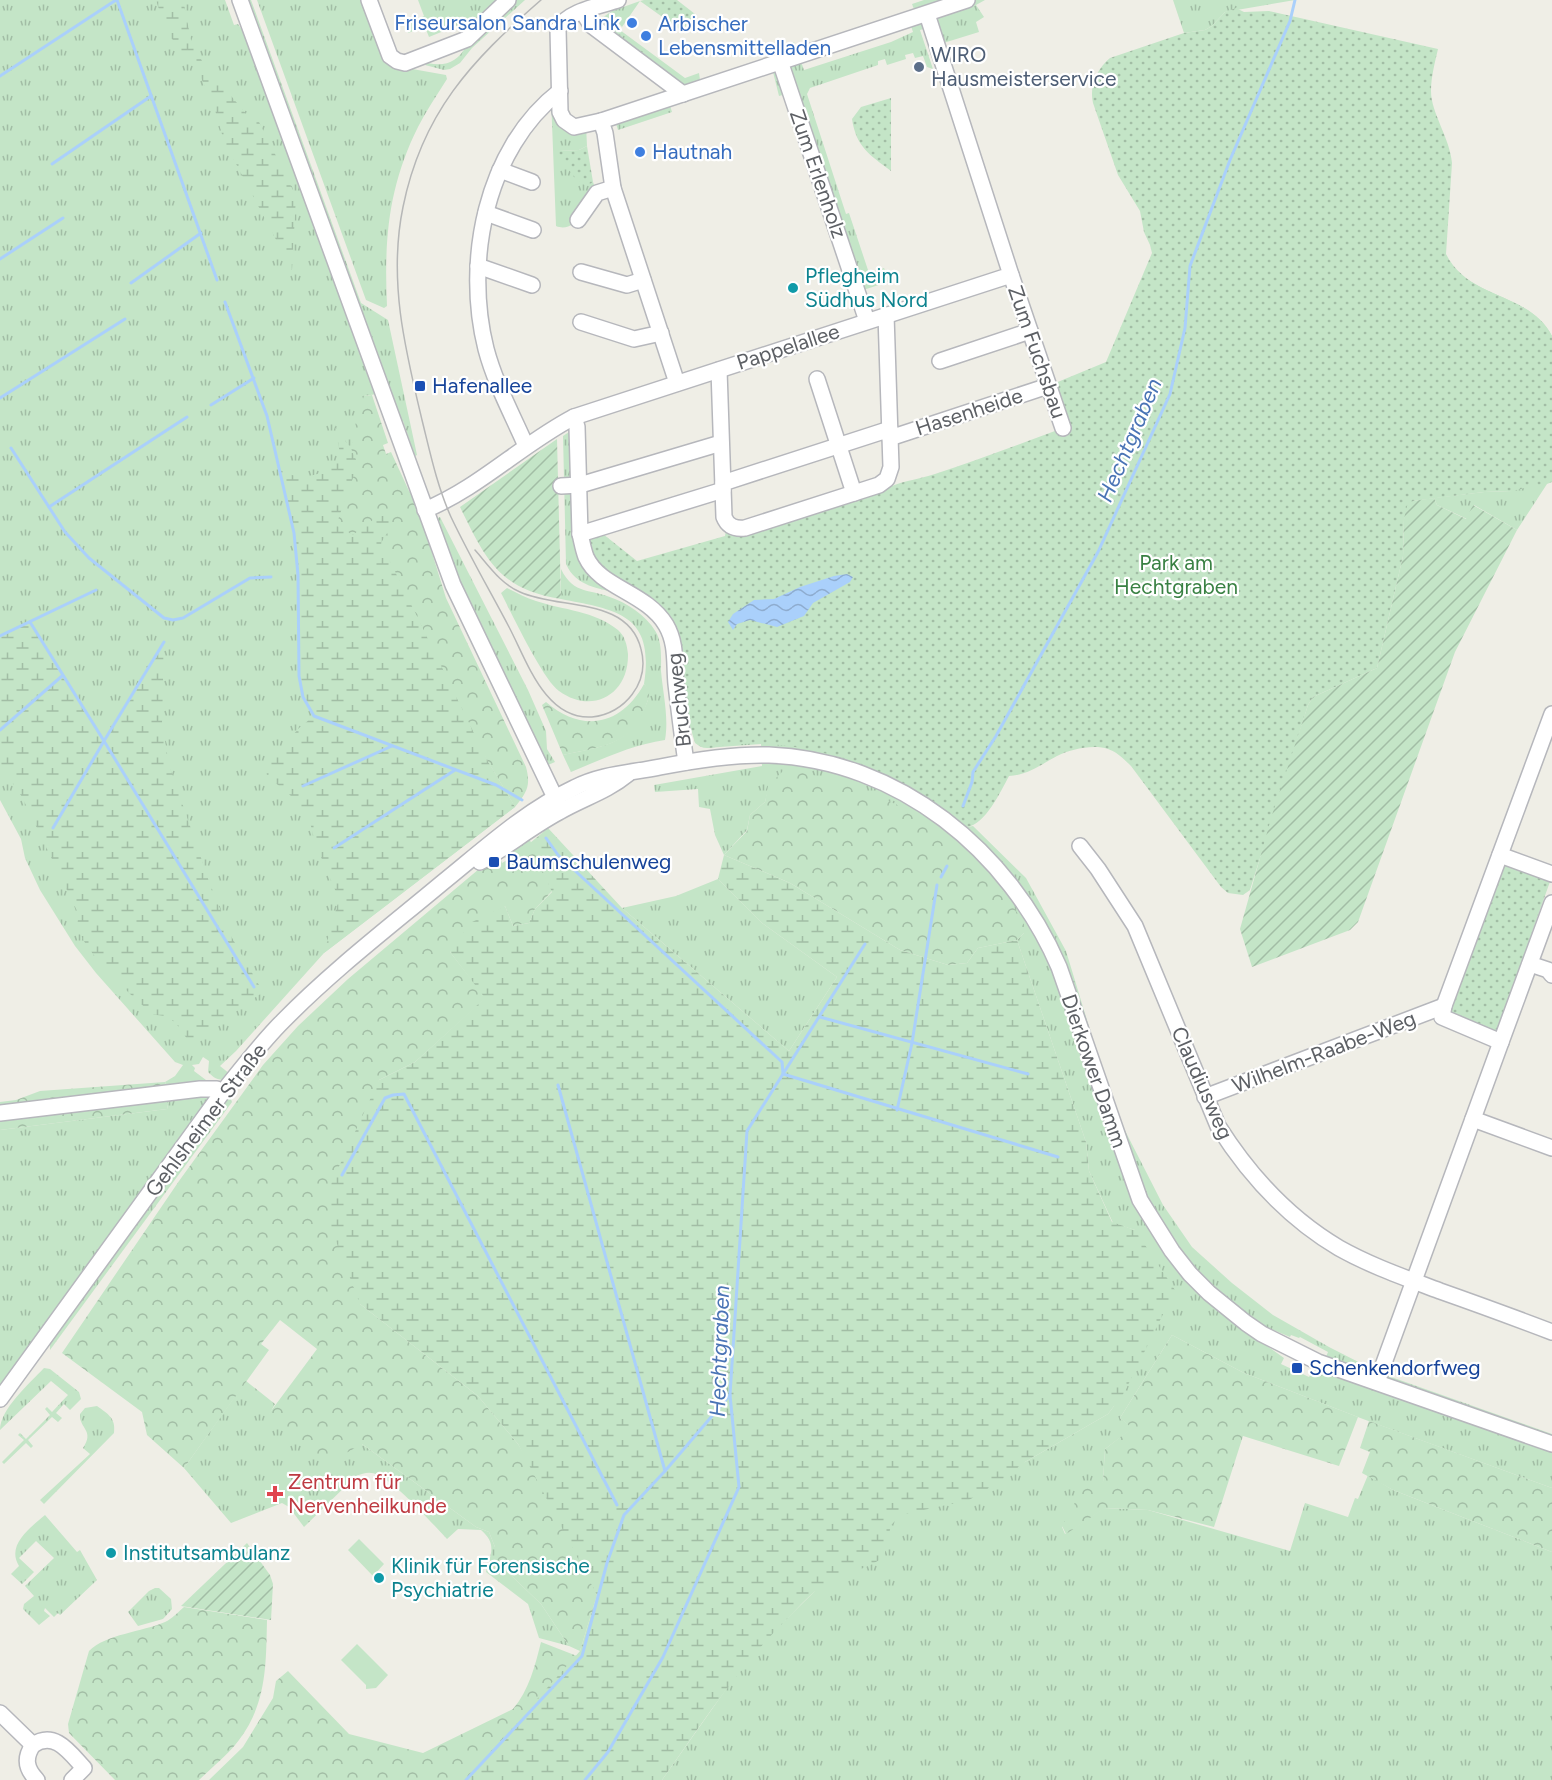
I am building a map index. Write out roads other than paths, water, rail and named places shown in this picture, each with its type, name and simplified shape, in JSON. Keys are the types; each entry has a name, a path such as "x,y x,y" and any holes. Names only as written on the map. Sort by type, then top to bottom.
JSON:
{"street":[{"path":"240,0 453,585 558,804"},
{"path":"369,0 390,56 405,63 467,39 508,0"},
{"path":"618,0 565,20 558,29 560,112 564,120 574,127 602,121 967,0"},
{"path":"583,12 591,25 683,94"},
{"path":"927,14 1011,275"},
{"name":"Zum Erlenholz","path":"780,62 867,321"},
{"path":"526,446 505,402 486,349 479,308 478,266 486,213 500,170 527,124 542,106 560,91"},
{"path":"602,121 613,188 677,383"},
{"path":"500,170 532,182"},
{"path":"578,220 597,193 613,188"},
{"path":"486,213 532,230"},
{"path":"478,266 532,285"},
{"path":"581,272 627,285 643,280"},
{"name":"Pappelallee","path":"425,510 450,499 526,446 574,417 1011,275"},
{"name":"Zum Fuchsbau","path":"1011,275 1063,428"},
{"path":"719,370 724,518 731,526 739,529 879,484 890,474 886,315"},
{"path":"581,322 634,339 661,333"},
{"path":"940,361 1030,331"},
{"path":"817,379 854,493"},
{"name":"Hasenheide","path":"723,487 838,446 1048,386"},
{"name":"Bruchweg","path":"574,417 577,427 580,485 580,534 587,559 606,579 651,606 666,626 675,649 676,681 686,762"},
{"path":"561,486 580,485 721,443"},
{"path":"580,534 723,487"},
{"path":"1501,1042 1442,1017 1444,1006 1552,714"},
{"name":"Dierkower Damm","path":"558,804 611,787 628,774 686,762 768,755 809,760 844,769 876,780 912,797 939,815 975,845 1012,885 1046,935 1059,966 1137,1192 1152,1221 1190,1274 1246,1323 1262,1334 1314,1360 1552,1444"},
{"name":"Gehlsheimer Straße","path":"0,1399 218,1091 262,1044 299,1005 450,877 505,848 558,804"},
{"name":"Claudiusweg","path":"1080,846 1098,869 1135,926 1204,1097 1218,1126 1234,1152 1261,1184 1301,1222 1338,1247 1372,1265 1552,1332"},
{"path":"1500,855 1552,874"},
{"path":"1377,1382 1552,903"},
{"path":"1530,964 1548,970 1552,975"},
{"name":"Wilhelm-Raabe-Weg","path":"1204,1097 1444,1006"},
{"path":"0,1113 200,1089 218,1091"},
{"path":"1473,1119 1552,1148"},
{"path":"0,1713 33,1745"},
{"path":"37,1780 26,1760 33,1745 47,1740 63,1745 84,1768 72,1780"}],"water":[{"path":"847,574 853,577 850,582 813,603 804,616 777,627 750,620 737,624 733,630 728,622 733,614 754,600 774,599 800,587"}],"waterway":[{"path":"0,76 116,0"},
{"path":"117,0 217,280"},
{"name":"Hechtgraben","path":"963,806 972,782 973,772 996,736 1098,552 1170,394 1185,328 1190,266 1230,160 1290,21 1295,0"},
{"path":"52,164 151,96"},
{"path":"0,259 63,218"},
{"path":"131,283 201,233"},
{"path":"225,302 267,416 294,533 298,575 299,676 303,697 314,716 496,785 522,800"},
{"path":"0,398 125,319"},
{"path":"211,405 254,378"},
{"path":"49,507 187,417"},
{"path":"11,448 65,532 89,558 164,618 173,620 183,618 250,578 271,577"},
{"path":"0,636 96,590"},
{"path":"30,622 104,741 53,828"},
{"path":"164,642 104,741 254,987"},
{"path":"0,730 62,676"},
{"path":"303,786 392,746"},
{"path":"334,848 455,770"},
{"path":"546,838 558,855 782,1062 783,1073"},
{"name":"Hechtgraben","path":"941,877 947,866"},
{"name":"Hechtgraben","path":"897,1110 912,1043 937,885"},
{"name":"Hechtgraben","path":"585,1780 608,1752 663,1657 739,1487 730,1395 747,1131 865,944"},
{"path":"820,1017 1028,1074"},
{"path":"783,1074 1058,1157"},
{"path":"558,1085 665,1471"},
{"path":"342,1175 385,1098 404,1094 617,1505"},
{"path":"466,1780 582,1656 607,1563 624,1515 730,1395"}],"tram line":[{"path":"475,550 513,589 536,597 607,612 622,620 634,632 641,649 642,673 638,684 624,703 604,715 592,717 576,715 562,709 550,699 531,671 458,531 442,493 431,457 400,314 397,261 399,234 403,207 423,144 453,91 493,45 541,0"}],"place":[{"name":"Friseursalon Sandra Link","path":"632,23"},
{"name":"Arbischer Lebensmittelladen","path":"646,36"},
{"name":"WIRO Hausmeisterservice","path":"919,67"},
{"name":"Hautnah","path":"640,152"},
{"name":"Pflegheim Südhus Nord","path":"793,288"},
{"name":"Hafenallee","path":"420,386"},
{"name":"Baumschulenweg","path":"494,862"},
{"name":"Schenkendorfweg","path":"1297,1368"},
{"name":"Zentrum für Nervenheilkunde","path":"275,1494"},
{"name":"Institutsambulanz","path":"111,1553"},
{"name":"Klinik für Forensische Psychiatrie","path":"379,1578"}],"park label":[{"name":"Park am Hechtgraben","path":"1176,575"}]}
